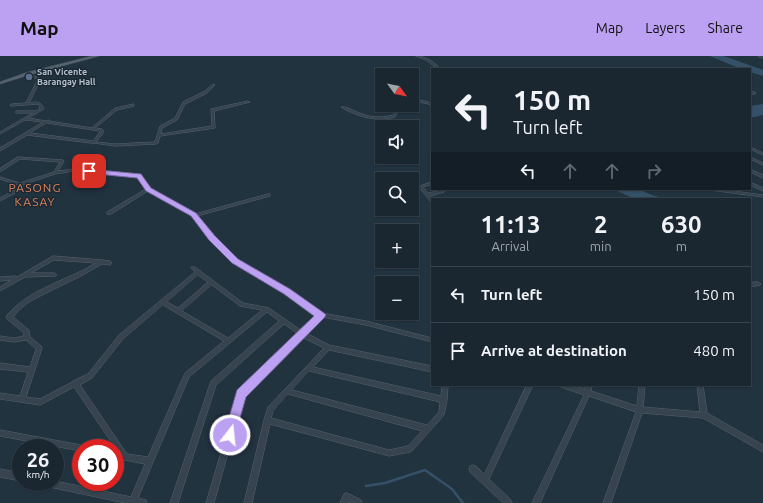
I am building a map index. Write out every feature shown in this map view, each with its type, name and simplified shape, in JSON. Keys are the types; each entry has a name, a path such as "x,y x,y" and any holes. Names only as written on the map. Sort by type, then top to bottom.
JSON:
{"main road":[{"path":"0,83 96,56"}],"street":[{"path":"418,56 428,59 439,68"},
{"path":"26,103 40,79 28,74"},
{"path":"28,134 115,145 156,143 162,125 176,119 184,104 206,92 214,85"},
{"path":"419,101 431,104"},
{"path":"158,135 214,127 212,110 248,102"},
{"path":"0,133 42,109 40,104 12,104"},
{"path":"93,128 116,109 133,105"},
{"path":"343,107 366,116 384,118 394,116 396,112"},
{"path":"17,112 36,112"},
{"path":"26,119 48,121 101,130 102,132 93,143"},
{"path":"0,150 48,121"},
{"path":"751,148 763,154"},
{"path":"0,171 19,158 62,161 55,173"},
{"path":"751,158 763,164"},
{"path":"0,178 20,184 55,173 74,170 135,175 140,177 148,189 194,215 212,238 235,261 287,292 321,315 366,323 431,340"},
{"path":"751,171 763,177"},
{"path":"431,183 421,187 431,200"},
{"path":"0,200 20,189 20,184"},
{"path":"751,184 763,190"},
{"path":"109,213 148,189"},
{"path":"717,190 763,196"},
{"path":"738,190 745,194"},
{"path":"427,195 443,191"},
{"path":"194,215 269,195"},
{"path":"0,288 53,258 110,263"},
{"path":"27,338 27,332 9,317 15,309 53,287 94,268 102,262"},
{"path":"0,396 40,402 90,376 122,337 163,302 196,270 242,305 267,309 302,334 328,347 431,369"},
{"path":"24,275 54,275"},
{"path":"0,279 16,278"},
{"path":"178,311 212,282"},
{"path":"751,285 758,284"},
{"path":"163,302 228,341"},
{"path":"133,501 187,375 267,309"},
{"path":"210,503 241,394 321,315"},
{"path":"174,503 213,383 283,321"},
{"path":"0,338 14,340 27,338 39,348 22,400"},
{"path":"248,503 270,409 328,347"},
{"path":"0,366 32,370"},
{"path":"308,368 444,400"},
{"path":"75,383 125,457 149,462"},
{"path":"267,420 389,453 410,449 442,413 445,386"},
{"path":"485,479 530,386"},
{"path":"566,386 640,410 704,415 763,449"},
{"path":"536,503 587,394 589,386"},
{"path":"607,503 640,410 642,386"},
{"path":"700,386 704,415"},
{"path":"286,391 428,429"},
{"path":"0,433 72,446"},
{"path":"474,469 508,503"},
{"path":"0,473 12,475"},
{"path":"64,487 143,503"},
{"path":"344,503 347,498 358,503"}],"water":[{"path":"710,56 724,56 763,70 763,76 751,72 751,68 739,68"},
{"path":"763,104 763,115 751,118 751,106"},
{"path":"615,190 640,190 663,198 633,198"}],"waterway":[{"path":"366,486 385,483 425,470 452,489 463,503"}],"place":[{"name":"San Vicente Barangay Hall","path":"29,77"}],"district":[{"name":"PASONG KASAY","path":"35,194"}],"route":[{"path":"89,171 139,176 148,189 194,215 212,238 235,261 287,292 301,303 321,315 241,394 230,435"}]}
